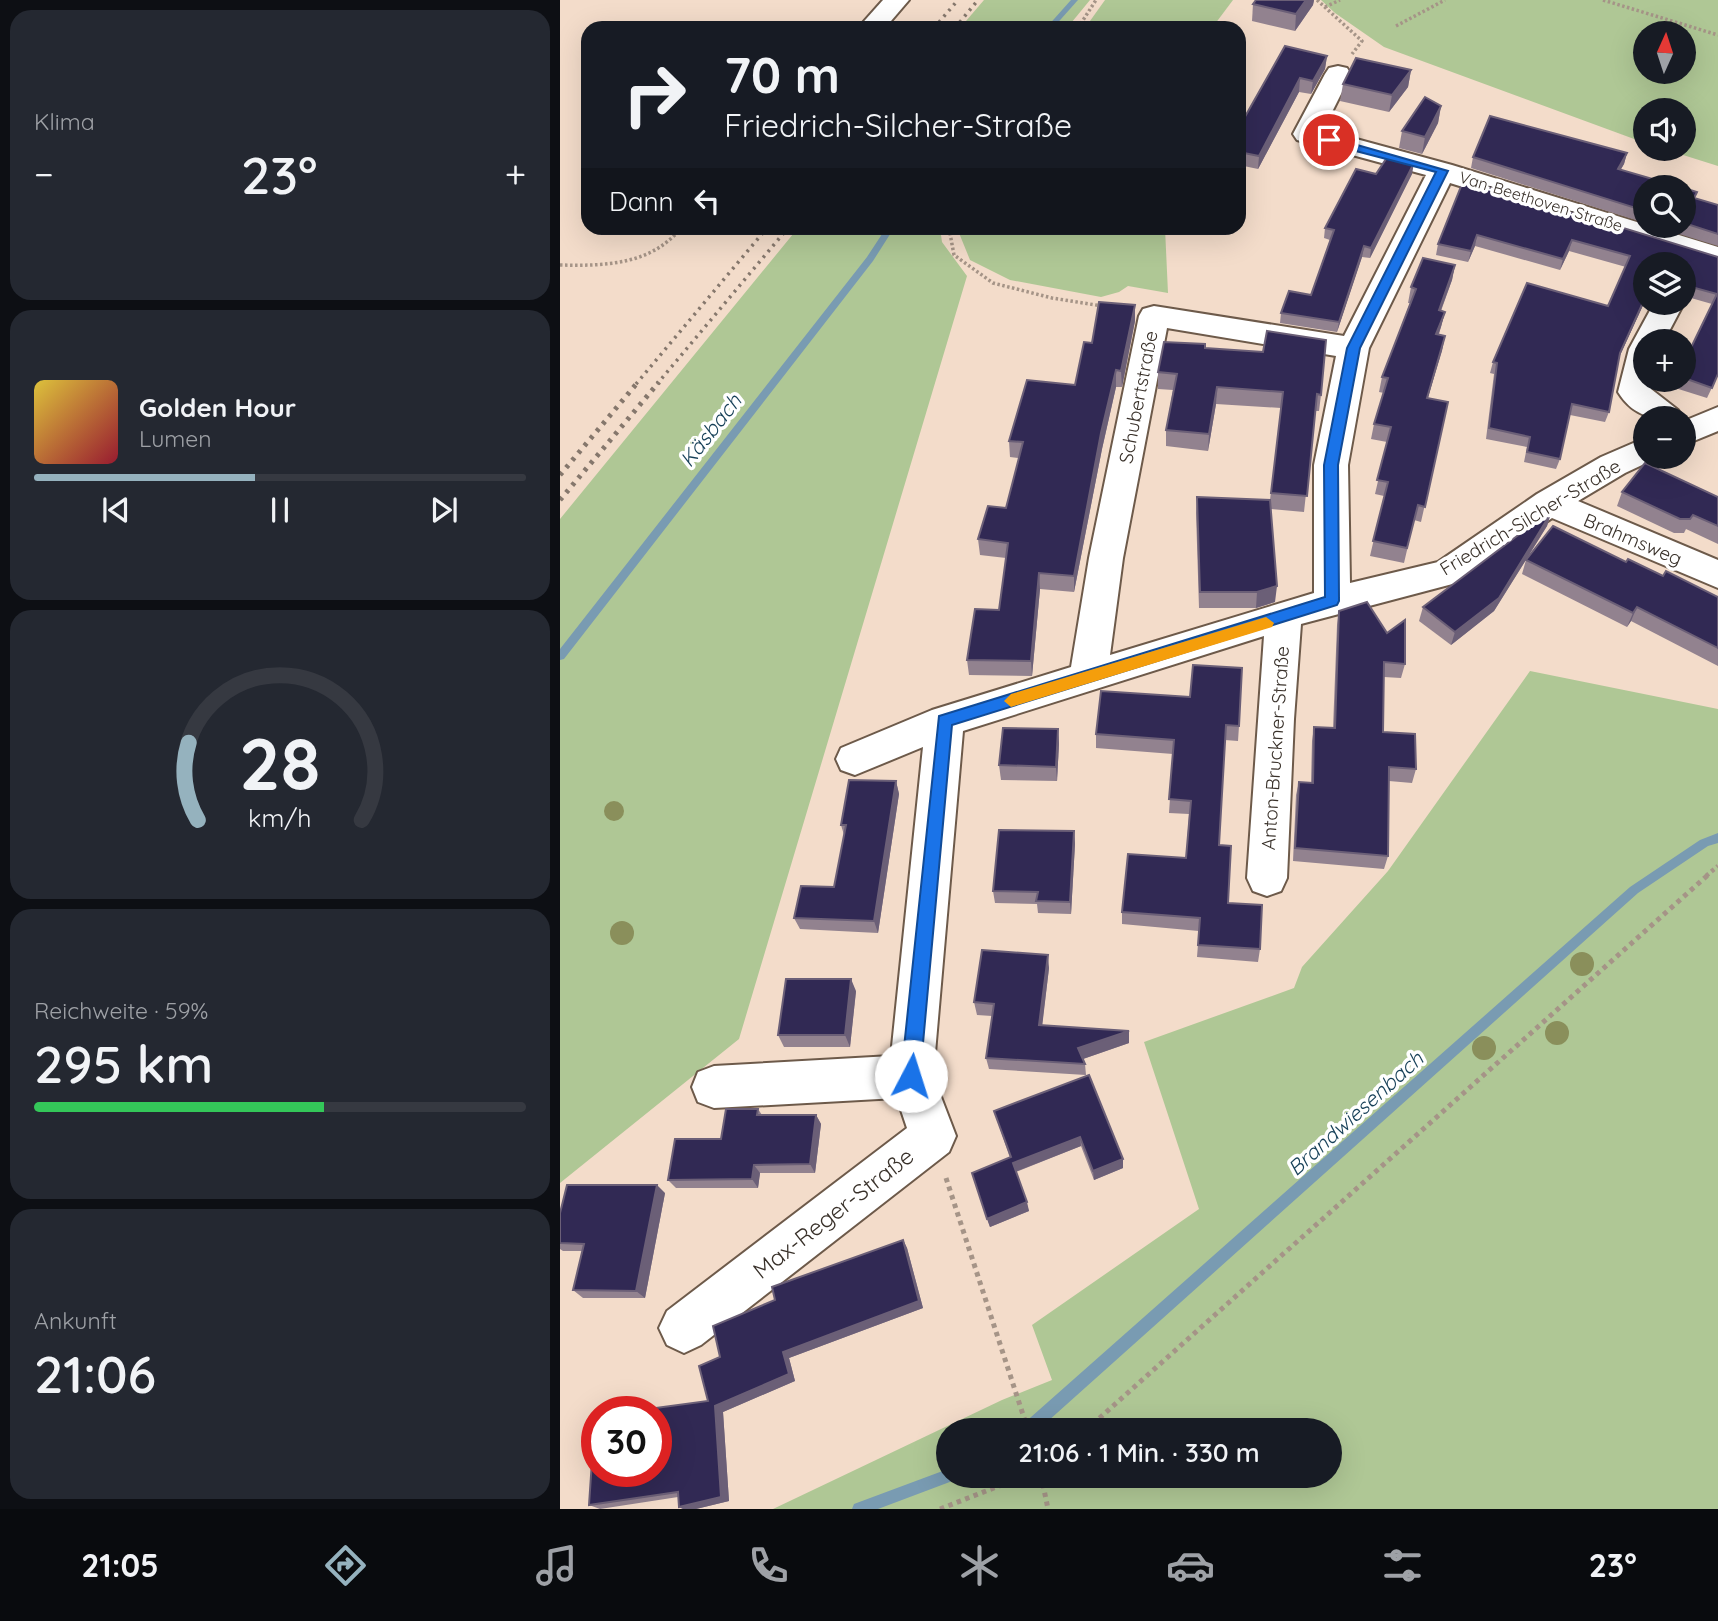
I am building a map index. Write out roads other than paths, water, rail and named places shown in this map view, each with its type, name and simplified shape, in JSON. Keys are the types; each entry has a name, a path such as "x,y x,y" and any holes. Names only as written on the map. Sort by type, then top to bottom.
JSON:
{"street":[{"path":"877,21 897,0"},
{"name":"Van-Beethoven-Straße","path":"1338,74 1307,134 1443,171 1699,261"},
{"path":"1332,601 1331,465 1353,348 1443,171"},
{"name":"Schubertstraße","path":"1088,677 1106,558 1154,316 1353,348"},
{"path":"1634,392 1651,406"},
{"path":"1696,424 1718,418"},
{"name":"Friedrich-Silcher-Straße","path":"855,759 945,721 1332,601 1448,573 1549,502 1633,455"},
{"name":"Brahmsweg","path":"1549,502 1718,575"},
{"name":"Anton-Bruckner-Straße","path":"1268,878 1275,719 1284,617"},
{"name":"Max-Reger-Straße","path":"684,1328 933,1136 911,1076 945,721"},
{"path":"714,1087 911,1076"}],"waterway":[{"name":"Käsbach","path":"1056,21 1075,0"},
{"name":"Käsbach","path":"560,656 870,259 885,235"},
{"name":"Brandwiesenbach","path":"1040,1418 1634,890 1704,843 1718,838"},
{"name":"Brandwiesenbach","path":"859,1509 936,1480"}],"railway":[{"path":"940,21 958,0"},
{"path":"961,21 978,0"},
{"path":"636,384 761,235"},
{"path":"657,384 782,235"},
{"path":"560,475 638,382"},
{"path":"560,500 659,382"}]}
